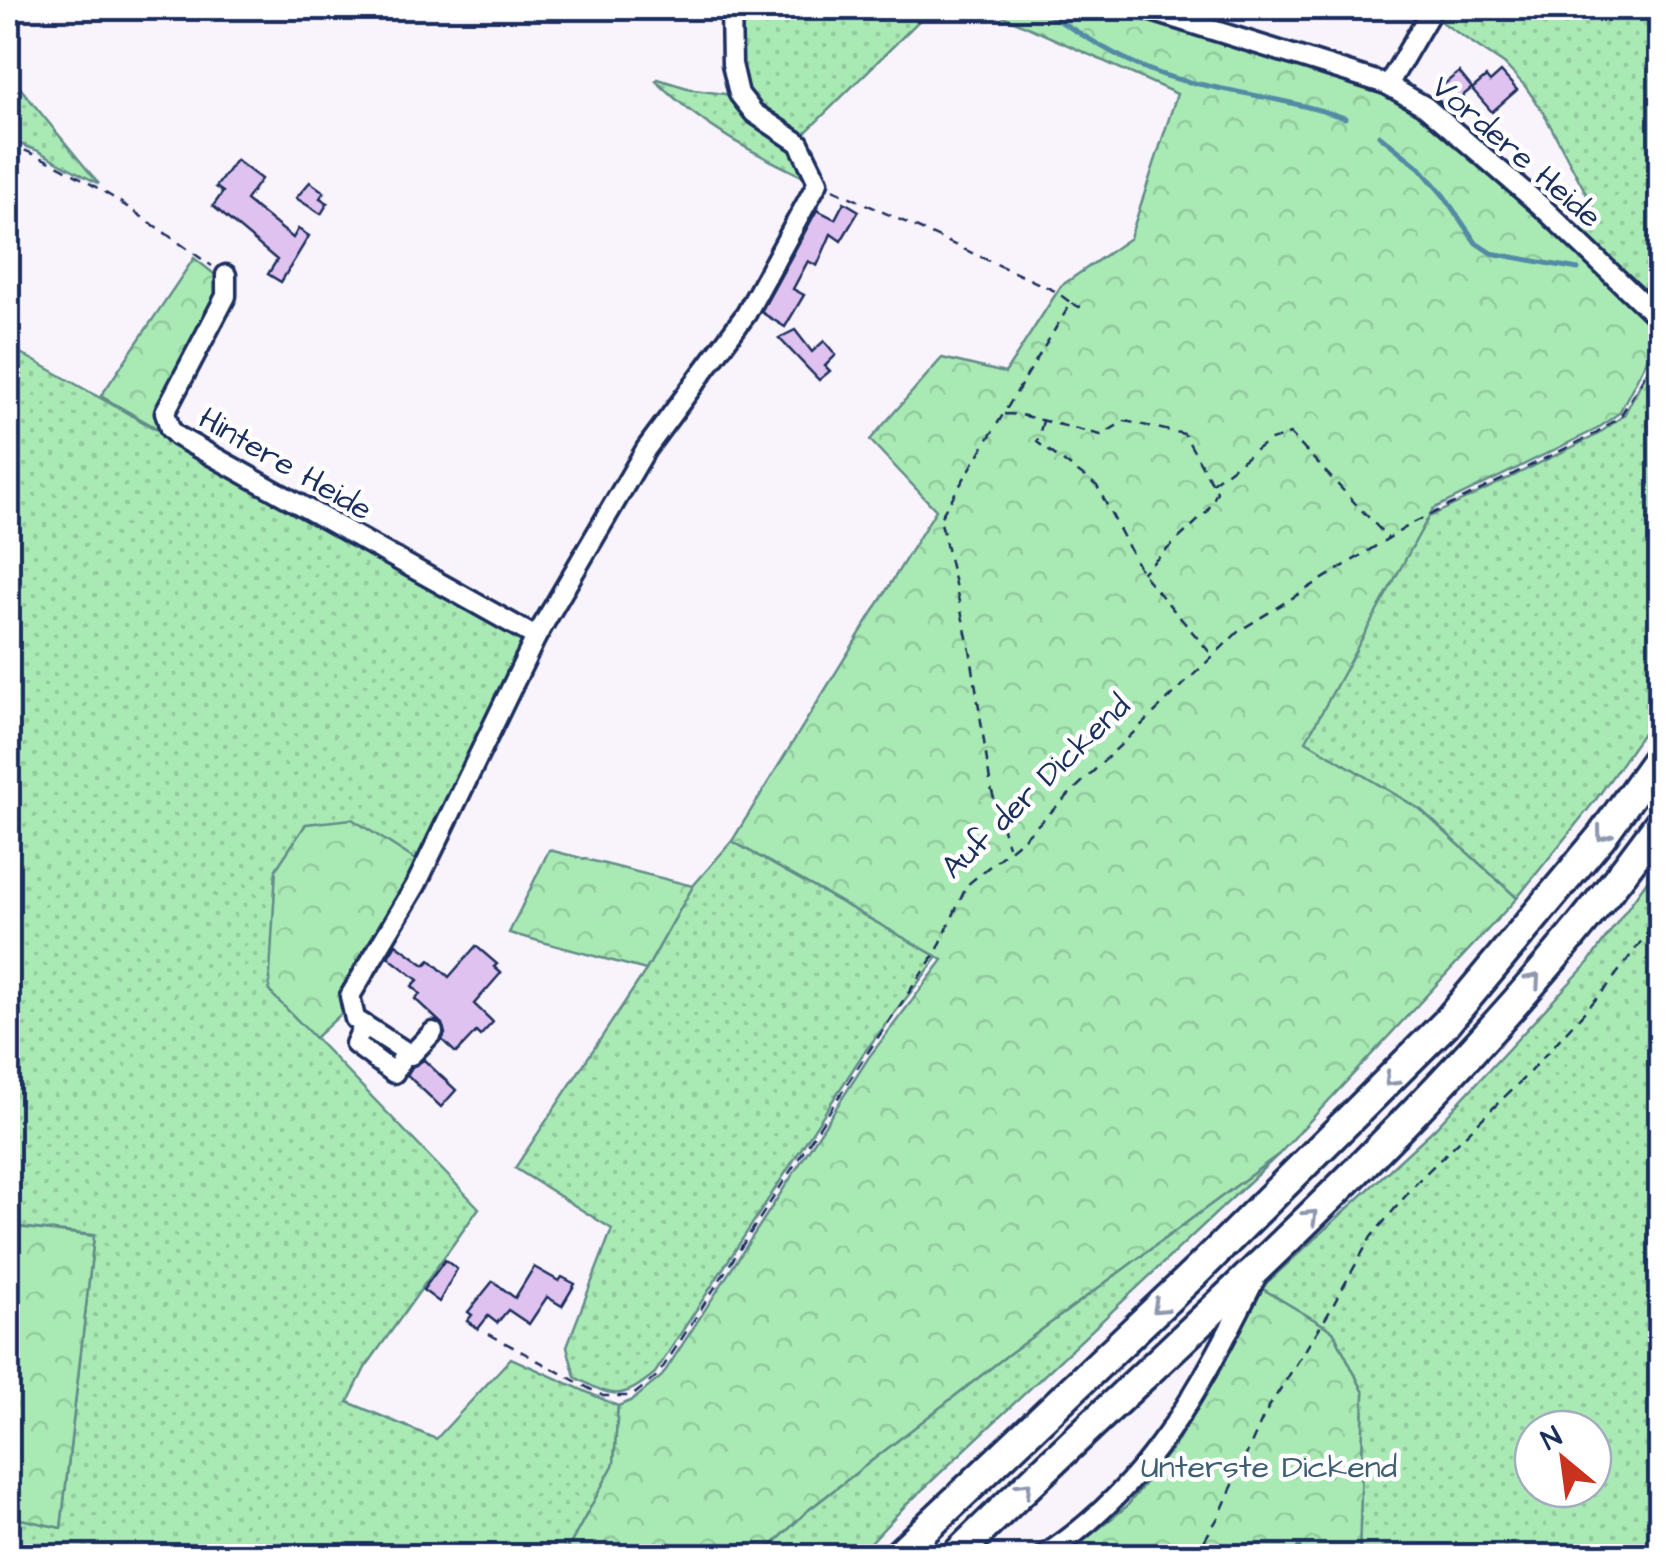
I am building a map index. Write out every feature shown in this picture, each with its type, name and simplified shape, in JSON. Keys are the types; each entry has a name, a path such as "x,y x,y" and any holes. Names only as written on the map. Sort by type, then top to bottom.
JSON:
{"highway":[{"path":"897,1556 1198,1270 1410,1060 1534,920 1660,755"},
{"path":"955,1556 1388,1140 1470,1053 1621,877 1660,822"}],"street":[{"path":"433,1032 411,1056 356,1018 350,996 416,885 536,636 652,441 746,314 818,182 799,143 754,113 739,94 732,64 731,8"},
{"name":"Vordere Heide","path":"1142,8 1388,85 1426,107 1541,206 1660,320"},
{"path":"1388,85 1433,8"},
{"name":"Hintere Heide","path":"226,275 226,296 166,412 170,429 536,636"},
{"path":"1043,1556 1123,1493 1169,1432 1217,1355 1263,1262"}],"path":[{"path":"8,144 35,154 121,202 226,275"},
{"path":"818,182 1056,292 1070,303 1084,305"},
{"path":"1008,849 991,788 971,655 940,518 1070,303"},
{"name":"Auf der Dickend","path":"488,1334 603,1396 632,1396 658,1375 937,952 967,886 1238,631 1413,523 1597,433 1621,415 1660,350"},
{"path":"1002,414 1101,435 1125,421 1184,434 1218,492 1207,512 1142,573"},
{"path":"1044,420 1037,442 1097,486 1142,573 1212,656"},
{"path":"1212,483 1268,440 1290,434 1389,539"},
{"path":"1196,1556 1219,1516 1265,1413 1371,1238 1419,1180 1525,1077 1607,987 1660,916"}],"green space":[{"path":"733,8 932,8 800,138 769,120 741,89"},
{"path":"985,8 1127,8 1387,90 1423,112 1660,316 1660,335 1619,413 1597,429 1433,509 1306,741 1421,810 1517,898 1279,1154 1010,1353 807,1511 761,1556 564,1556 614,1464 618,1406 633,1400 662,1376 869,1057 943,960 732,841 936,510 870,440 942,358 1005,373 1061,286 1130,238 1177,94"},
{"path":"1443,8 1660,8 1660,306 1579,232 1596,212 1543,112 1504,64 1437,19"},
{"path":"8,73 99,184 36,150 8,140"},
{"path":"658,79 694,90 732,95 794,147 808,179 710,126"},
{"path":"194,258 218,277 221,290 195,349 167,434 101,396"},
{"path":"8,346 530,640 421,864 269,990 479,1208 365,1368 348,1402 436,1439 511,1358 618,1406 614,1464 564,1556 8,1556 8,1516 61,1528 94,1235 8,1226"},
{"path":"1660,347 1660,709 1597,798 1517,898 1421,810 1305,741 1427,518 1597,435 1624,415"},
{"path":"352,819 428,868 340,1015 315,1038 269,991 276,869 306,824"},
{"path":"732,841 938,957 863,1054 655,1373 625,1392 608,1392 575,1377 567,1346 612,1229 515,1168 646,970 693,886"},
{"path":"549,850 693,886 646,970 509,933"},
{"path":"1660,863 1660,1556 1359,1556 1364,1393 1333,1331 1261,1288 1435,1128 1588,963"},
{"path":"1279,1154 904,1507 858,1556 761,1556 807,1511 1010,1353"},
{"path":"8,1226 94,1236 61,1528 8,1516"},
{"name":"Unterste Dickend","path":"1261,1288 1333,1331 1364,1393 1359,1556 1065,1556 1127,1506 1177,1442"}],"building":[{"path":"1459,72 1472,88 1447,109 1432,94"},
{"path":"1501,72 1517,90 1492,112 1472,89 1486,77 1490,82"},
{"path":"236,160 261,179 246,200 293,238 298,229 309,236 281,282 268,274 277,260 213,206 223,192 216,187"},
{"path":"310,182 324,192 320,198 328,203 321,214 296,198"},
{"path":"844,202 859,211 841,241 831,234 817,266 808,261 793,289 804,295 785,327 761,312 817,210 835,219"},
{"path":"795,330 812,352 824,341 836,355 825,366 830,371 819,380 779,338"},
{"path":"396,944 425,965 430,960 449,977 476,946 497,964 494,967 501,973 474,1004 493,1022 480,1036 476,1032 456,1053 442,1040 442,1024 415,999 420,994 412,986 418,980 388,957"},
{"path":"424,1060 456,1090 441,1107 407,1075"},
{"path":"445,1260 457,1269 439,1302 423,1290"},
{"path":"534,1267 559,1281 562,1277 575,1284 562,1306 547,1297 529,1324 508,1310 497,1323 488,1316 478,1329 467,1321 472,1315 468,1312 493,1281 515,1298"}],"waterway":[{"path":"1038,8 1105,48 1158,73 1345,118"},
{"path":"1379,135 1420,168 1476,243 1491,253 1578,269"},
{"path":"1296,1556 1299,1547"}]}
